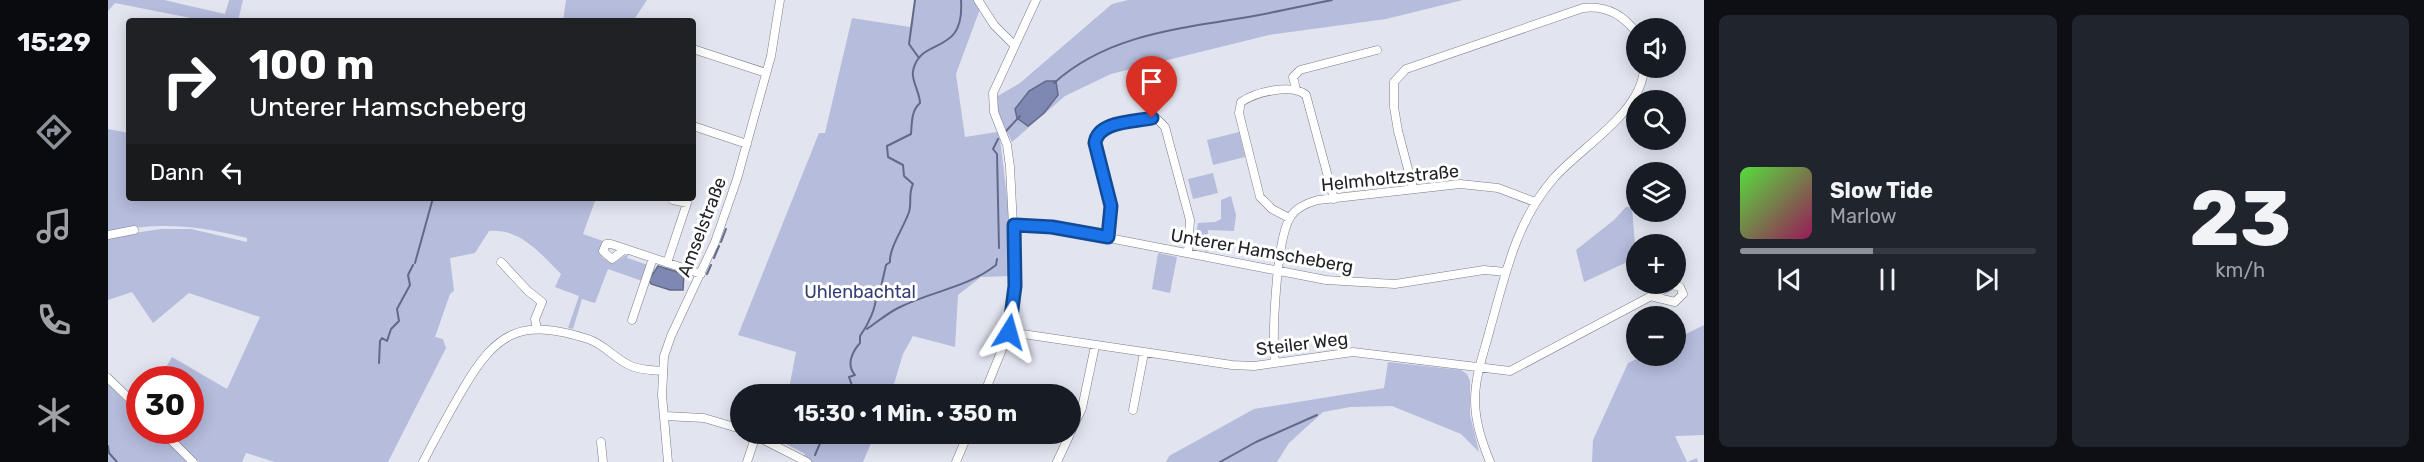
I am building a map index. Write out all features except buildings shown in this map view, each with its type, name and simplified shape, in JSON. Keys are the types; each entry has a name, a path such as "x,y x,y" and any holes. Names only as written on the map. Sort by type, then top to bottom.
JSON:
{"street":[{"name":"Amselstraße","path":"668,462 662,371 670,336 701,274 727,209 766,73 780,0"},
{"path":"978,0 994,25 1013,44"},
{"path":"988,384 1009,332 1015,286 1014,225 1007,145 993,112 992,102 995,84 1036,0"},
{"path":"1413,188 1394,107 1395,82 1406,69 1583,8 1601,8 1619,15 1626,22"},
{"path":"696,50 766,73"},
{"path":"1296,89 1293,76 1300,70 1377,50"},
{"path":"1490,462 1475,414 1474,398 1480,366 1506,272 1520,232 1535,202 1564,167 1623,112 1640,86 1642,78"},
{"path":"1275,363 1273,320 1289,219 1272,209 1260,197 1239,113 1241,102 1249,97 1296,89 1306,95 1334,199"},
{"path":"1108,237 1111,206 1095,143 1096,136 1104,128 1157,119 1165,127 1190,220 1188,253"},
{"path":"696,127 747,144"},
{"name":"Helmholtzstraße","path":"1289,219 1294,211 1309,202 1446,184 1477,185 1512,192 1535,202"},
{"path":"667,263 687,203 678,201"},
{"name":"Unterer Hamscheberg","path":"1014,225 1052,227 1326,280 1395,284 1484,270 1506,272"},
{"path":"108,235 134,230"},
{"path":"624,249 701,274"},
{"path":"632,320 653,258"},
{"path":"501,262 528,291 542,302 535,319 537,329"},
{"name":"Steiler Weg","path":"1009,332 1232,365 1275,363 1353,352 1515,370 1654,297"},
{"path":"423,462 485,354 509,336 537,329 588,339 631,367 662,371"},
{"path":"1059,461 1082,408 1095,346"},
{"path":"1133,410 1144,353"},
{"path":"108,378 126,395"},
{"path":"665,416 704,417 730,425"},
{"path":"601,442 603,462"},
{"path":"175,444 193,462"},
{"path":"747,462 752,444"},
{"path":"773,444 807,462"},
{"path":"956,462 964,444"}],"green space":[{"path":"108,0 164,0 225,14 229,0 243,0 239,18 191,18 115,3 108,11"},
{"path":"566,0 647,0 635,18 563,18"},
{"name":"Uhlenbachtal","path":"915,0 976,0 980,9 956,74 965,137 997,132 1000,139 1012,239 1011,276 981,277 958,295 955,347 913,336 903,354 894,384 790,384 796,352 738,335 819,133 825,133 852,18 910,27"},
{"path":"1128,0 1463,0 1386,19 1269,35 1111,74 1065,96 1012,142 999,115 996,97 1020,83 1112,4"},
{"path":"108,129 126,132 126,201 595,201 583,234 603,241 600,253 603,258 614,263 629,253 627,258 648,265 642,281 608,269 595,303 582,299 573,329 568,328 579,296 555,287 561,274 529,243 500,231 489,231 475,253 450,258 454,291 450,294 435,337 443,339 446,348 388,462 275,462 246,453 242,462 199,462 181,444 204,444 204,376 227,389 260,317 189,293 153,323 132,292 108,300 108,237 161,229 191,229 247,242 247,238 178,226 108,232"},
{"path":"1239,132 1245,157 1213,165 1207,140"},
{"path":"1213,173 1218,193 1193,199 1188,179"},
{"path":"1231,196 1236,215 1234,231 1208,230 1207,252 1194,245 1198,223 1215,222 1221,219 1221,200"},
{"path":"1626,207 1626,222 1633,222 1634,234 1626,234 1626,263 1584,282 1576,250 1614,220"},
{"path":"1158,253 1177,257 1170,293 1152,289"},
{"path":"1704,325 1704,435 1675,436 1687,462 1592,462 1593,440 1627,366 1686,366 1686,334"},
{"path":"172,357 187,366 167,366"},
{"path":"1388,362 1461,370 1467,374 1470,381 1470,415 1479,452 1461,434 1392,406 1350,407 1323,412 1289,443 1277,462 1166,462 1169,456 1254,409 1384,388"},
{"path":"108,384 126,402 126,444 170,444 189,462 108,462"},
{"path":"786,444 871,444 863,462 802,462 805,454"}],"shaded area":[{"path":"1046,81 1056,81 1058,95 1044,113 1028,126 1017,118 1015,109 1029,91"},
{"path":"658,266 684,274 683,290 670,290 651,284 649,280"}],"waterway":[{"path":"915,0 909,44 919,58"},
{"path":"852,384 849,377 855,375 851,367 853,354 871,316 886,265 890,262 892,250 910,209 913,184 904,176 903,165 888,157 887,146 911,134 913,113 920,103 913,78 917,60 924,53 949,38 956,30 960,18 961,0"},
{"path":"1054,83 1074,67 1096,55 1142,37 1332,0"},
{"path":"1006,131 1020,116"},
{"path":"998,139 993,149 997,154 999,248"},
{"path":"415,263 432,201"},
{"path":"721,242 726,229"},
{"path":"714,258 719,246"},
{"path":"867,329 910,302 985,273 996,265 997,259"},
{"path":"379,363 380,341 382,338 387,341 391,329 399,321 397,309 410,285 408,275 413,265"},
{"path":"707,274 711,265"},
{"path":"1220,462 1256,442 1317,415"},
{"path":"815,455 820,444"},
{"path":"108,446 109,453 117,462"}],"route":[{"path":"1009,332 1015,286 1014,225 1052,227 1108,237 1112,216 1111,206 1095,143 1096,136 1104,128 1152,118"}]}
